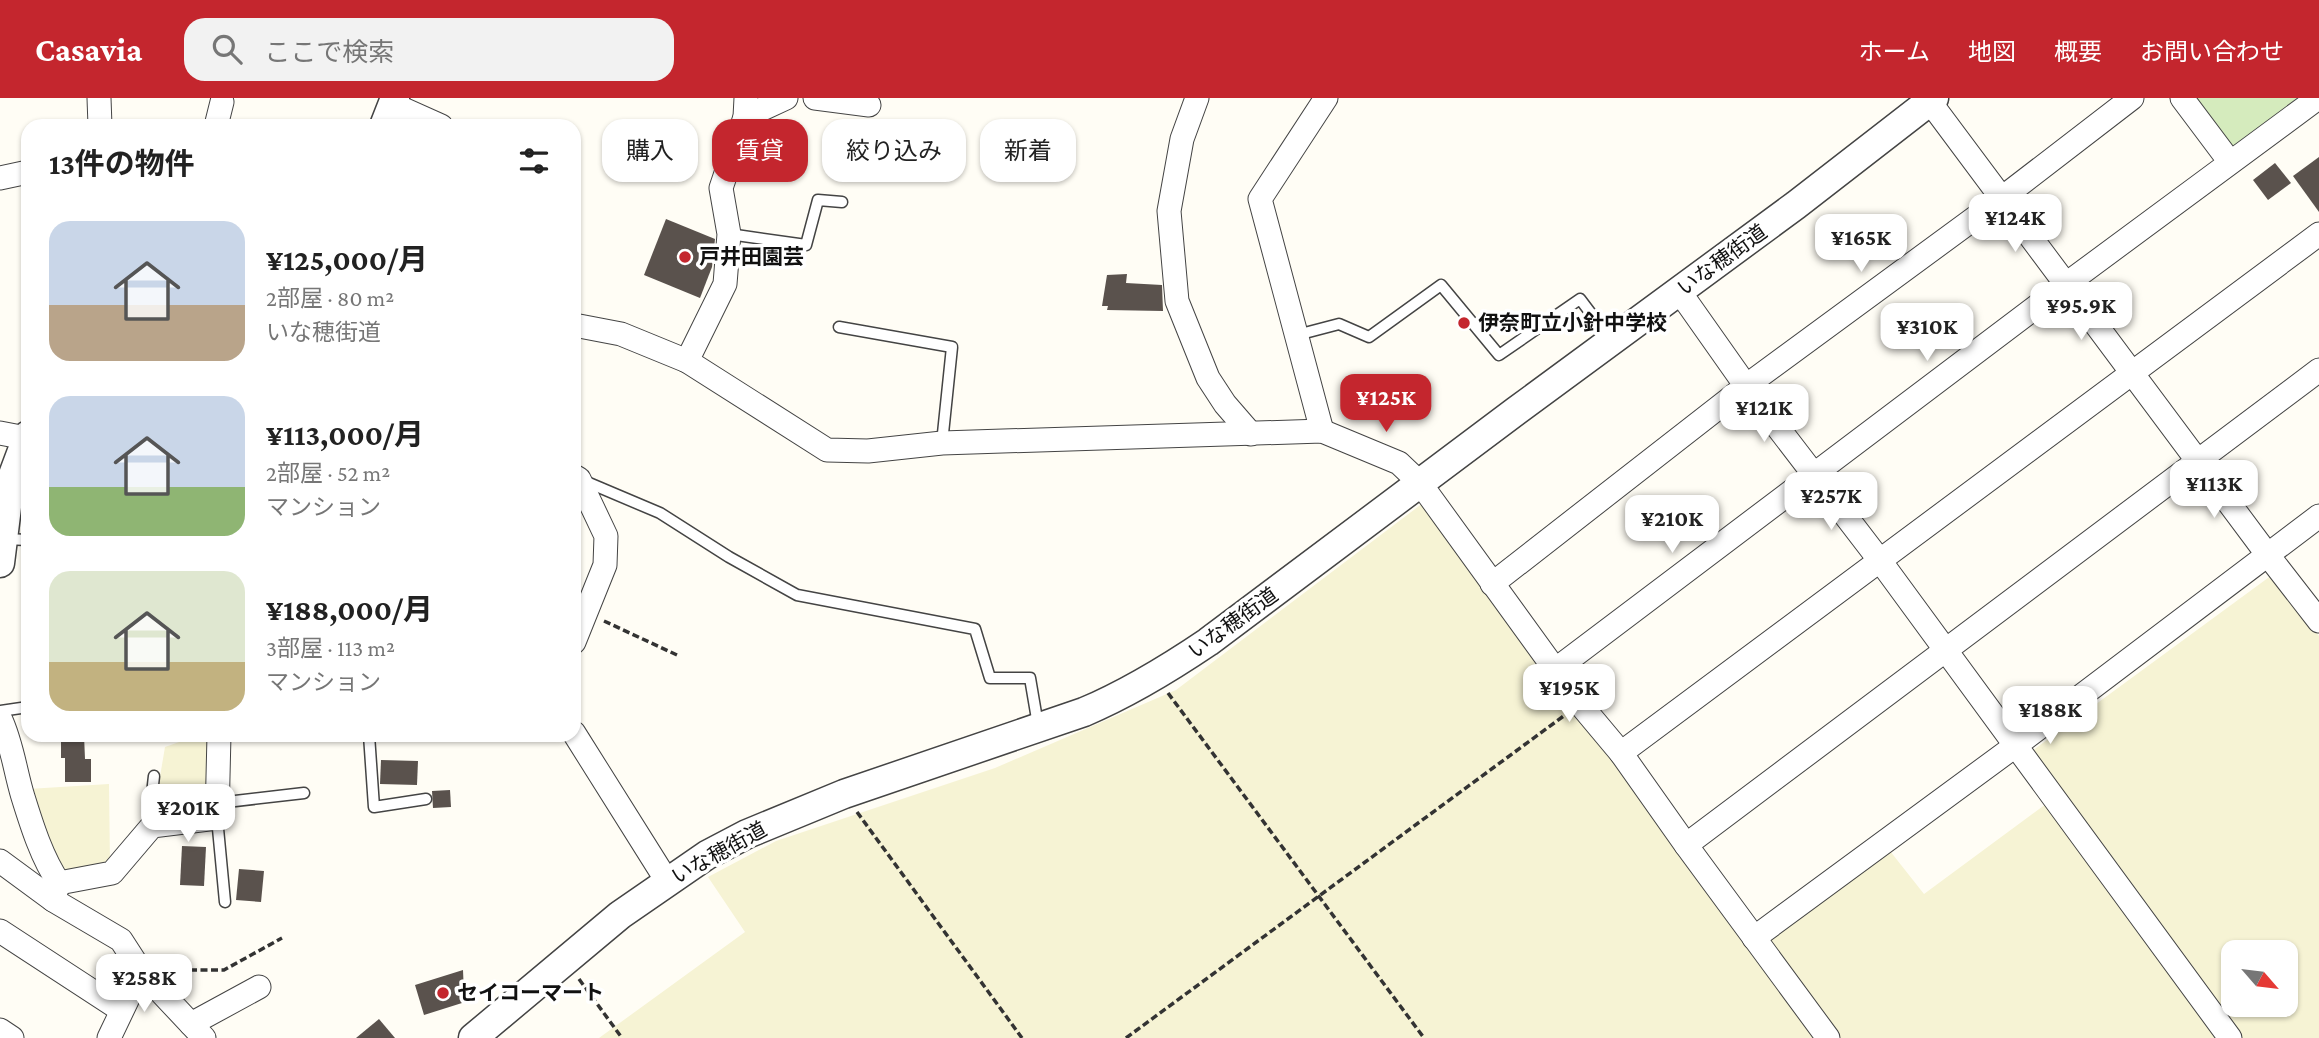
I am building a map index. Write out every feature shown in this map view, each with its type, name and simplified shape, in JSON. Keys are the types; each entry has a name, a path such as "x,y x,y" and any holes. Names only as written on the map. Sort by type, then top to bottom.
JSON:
{"street":[{"path":"99,98 100,119"},
{"path":"687,361 725,285 729,234 721,188 745,108 786,98"},
{"path":"815,98 869,104"},
{"path":"1197,98 1182,139 1169,211 1177,301 1208,378 1225,404 1251,434"},
{"path":"1322,430 1260,199 1326,98"},
{"path":"1492,584 1746,386 2132,98"},
{"path":"2182,98 2230,162"},
{"path":"1555,670 2065,285 2318,98"},
{"path":"1930,99 2065,285 2319,621"},
{"name":"いな穂街道","path":"473,1038 620,915 667,881 747,834 844,794 1039,729 1116,699 1156,677 1208,642 1796,205 1930,99"},
{"path":"218,119 222,100"},
{"path":"390,109 419,119"},
{"path":"0,178 21,174"},
{"path":"1622,753 2319,234"},
{"path":"1679,291 1746,386 1881,562 2230,1038"},
{"path":"581,326 621,334 687,361 827,450 868,451 942,443 1322,430 1399,463 1420,483 1580,704 1622,753 1828,1038"},
{"path":"1686,845 2319,370"},
{"path":"7,539 10,483 18,435"},
{"path":"581,486 606,536 605,565 581,625"},
{"path":"1754,938 2015,746 2319,516"},
{"path":"0,718 7,732 27,810 56,891"},
{"path":"56,891 112,873 152,826 218,811 219,742"},
{"path":"580,742 667,881"},
{"path":"0,861 56,891 121,940 141,971 198,1031 259,987"},
{"path":"0,931 121,1010"},
{"path":"109,1038 141,971"},
{"path":"0,1030 12,1038"}],"lane":[{"path":"729,234 806,245 818,200 842,202"},
{"path":"1297,335 1339,324 1369,337 1441,285 1499,355 1580,299 1611,340"},
{"path":"839,327 952,347 942,443"},
{"path":"581,480 660,513 729,557 797,595 975,629 990,678 1030,678 1039,729"},
{"path":"0,711 21,708"},
{"path":"369,742 374,807 426,799"},
{"path":"152,826 149,820 154,776"},
{"path":"225,902 218,811 304,793"}],"path":[{"path":"586,613 677,655"},
{"path":"1156,677 1424,1038"},
{"path":"1126,1038 1580,704"},
{"path":"844,794 1022,1038"},
{"path":"141,971 224,970 282,938"},
{"path":"565,960 622,1038"}],"shaded area":[{"path":"1423,503 1819,1038 599,1038 745,932 708,877 776,841 995,768 1176,690"},
{"path":"2272,575 2319,636 2319,1038 2239,1038 2223,1017 2298,1017 2298,940 2221,940 2221,1014 2028,754"},
{"path":"179,742 214,742 210,810 153,818 165,747"},
{"path":"109,784 110,865 66,873 59,870 28,789"},
{"path":"2046,804 2219,1038 1840,1038 1767,941 1890,851 1924,894"}],"green space":[{"path":"2190,98 2303,98 2236,148 2227,146"}],"building":[{"path":"2319,157 2319,212 2293,176"},
{"path":"2275,163 2291,183 2268,200 2253,180"},
{"path":"666,219 715,239 712,267 700,298 644,275"},
{"path":"1127,274 1126,283 1162,285 1163,311 1107,310 1108,306 1102,306 1107,275"},
{"path":"61,742 84,742 85,759 91,759 91,782 65,782 65,758 61,758"},
{"path":"381,760 418,761 417,785 380,784"},
{"path":"450,790 451,807 433,808 432,791"},
{"path":"182,846 206,847 204,886 180,885"},
{"path":"239,869 264,871 261,902 236,900"},
{"path":"463,970 464,994 460,995 462,1003 424,1015 415,985"},
{"path":"379,1019 395,1038 356,1038"}],"place":[{"name":"戸井田園芸","path":"685,257"},
{"name":"伊奈町立小針中学校","path":"1464,323"},
{"name":"セイコーマート","path":"443,993"}]}
